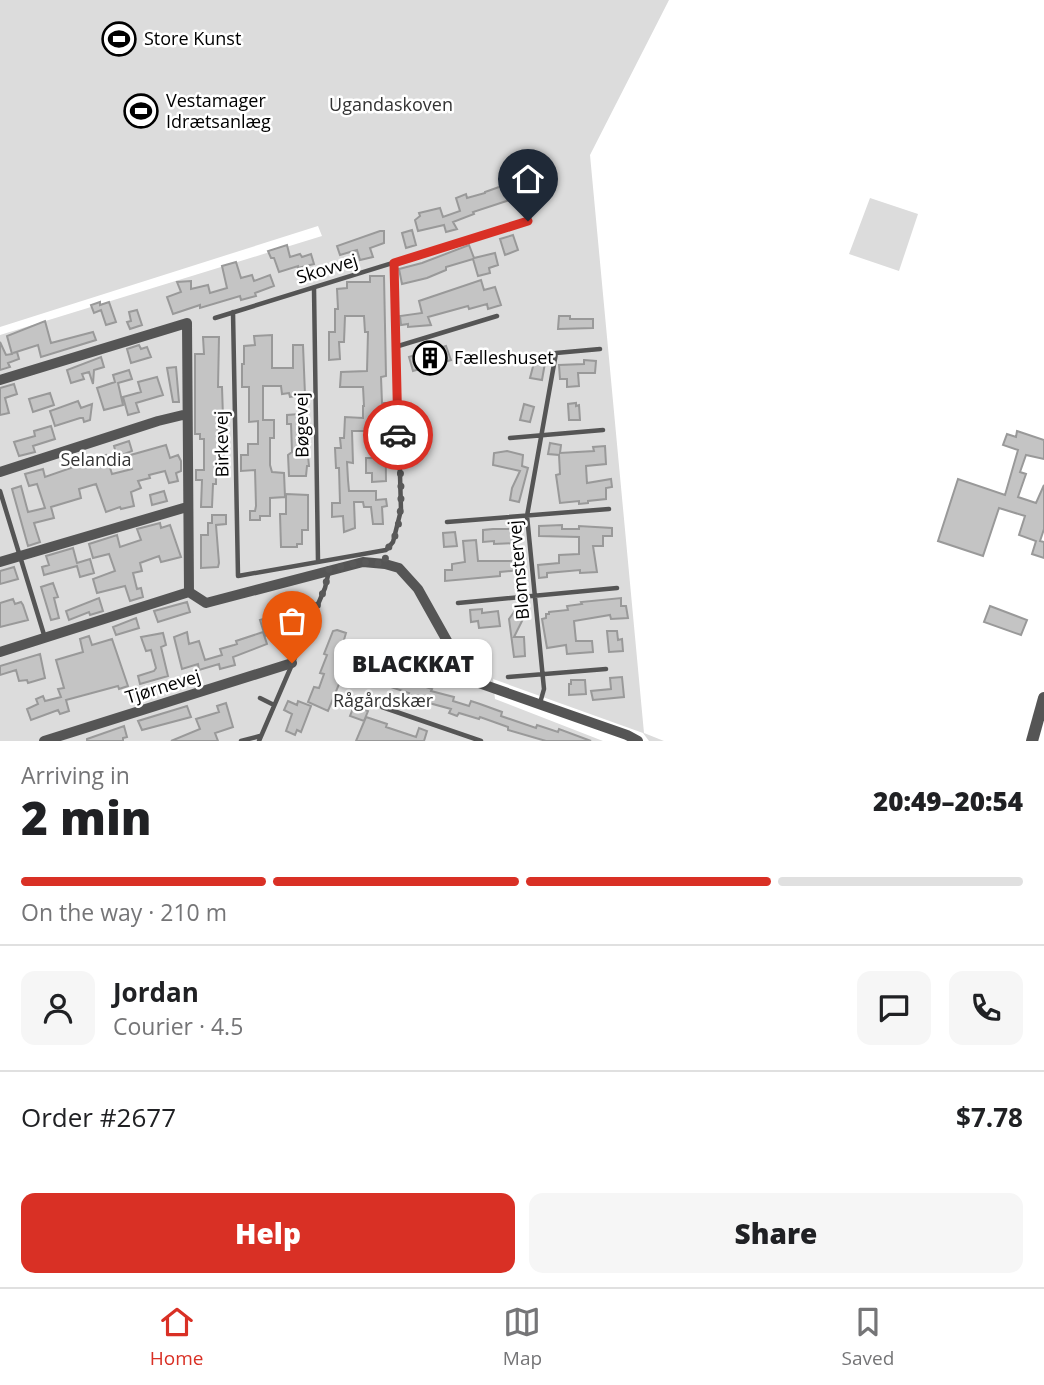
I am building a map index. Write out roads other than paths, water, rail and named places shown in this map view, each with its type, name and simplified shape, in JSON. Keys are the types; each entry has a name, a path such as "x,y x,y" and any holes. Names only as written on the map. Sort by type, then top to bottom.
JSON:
{"street":[{"path":"0,380 187,323 189,592"},
{"path":"0,472 187,414"},
{"path":"0,562 187,507"},
{"path":"189,592 206,603 363,562 399,568 418,589 460,664 479,682 638,741"},
{"path":"0,652 189,592"},
{"name":"Tjørnevej","path":"44,741 292,663"},
{"path":"1032,741 1044,698"}],"lane":[{"name":"Skovvej","path":"215,318 528,221"},
{"path":"385,564 386,550 393,542 401,510 394,263"},
{"name":"Bøgevej","path":"314,288 318,561"},
{"name":"Birkevej","path":"233,312 238,576 318,561"},
{"path":"395,347 497,316"},
{"name":"Blomstervej","path":"540,703 544,689 527,516 556,353 600,349"},
{"path":"510,438 603,430"},
{"path":"0,491 45,639"},
{"path":"447,523 609,509"},
{"path":"318,561 386,550"},
{"path":"241,741 260,739 325,588 329,569"},
{"path":"458,603 617,588"},
{"path":"508,677 606,669"},
{"path":"260,698 274,705"},
{"path":"382,707 482,741"}],"place":[{"name":"Store Kunst","path":"119,39"},
{"name":"Vestamager Idrætsanlæg","path":"141,111"},
{"name":"Fælleshuset","path":"430,358"},
{"name":"BLACKKAT","path":"292,663"}],"park label":[{"name":"Ugandaskoven","path":"391,105"},
{"name":"Selandia","path":"96,460"},
{"name":"Rågårdskær","path":"383,701"}]}
